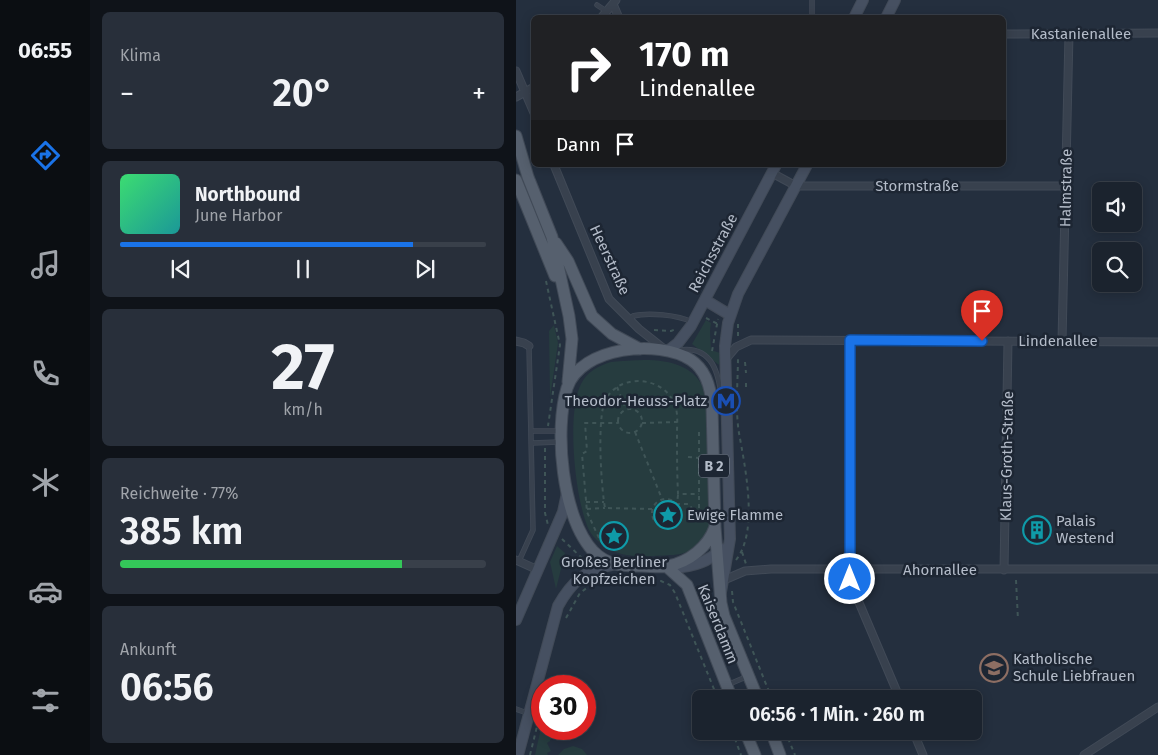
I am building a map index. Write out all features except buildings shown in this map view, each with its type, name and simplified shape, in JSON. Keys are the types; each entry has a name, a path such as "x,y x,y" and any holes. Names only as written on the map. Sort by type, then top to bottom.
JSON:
{"main road":[{"path":"856,15 863,0"},
{"path":"888,15 895,0"},
{"name":"B 2","path":"516,136 528,177 552,237 572,339 562,436 566,493 584,538 594,552 612,565"},
{"path":"518,755 554,617 565,594 581,576 596,568 612,565 667,567 693,565 718,553 730,539 725,339 730,315 738,294 806,167"},
{"name":"Reichsstraße","path":"668,350 686,334 688,320 705,300 774,169"},
{"name":"B 2","path":"516,180 565,299"},
{"name":"B 2","path":"552,237 568,261 592,316 612,334 640,349 668,350 690,360 698,366 707,380 711,394 712,523 718,553"},
{"path":"705,300 730,315"},
{"path":"568,387 580,368 593,359 606,354 640,349"},
{"path":"516,620 563,512 566,493"},
{"path":"667,567 700,550 710,539 712,523"},
{"name":"Kaiserdamm","path":"730,539 724,580 726,591 724,616 754,690"},
{"name":"Kaiserdamm","path":"718,553 726,591"},
{"name":"Kaiserdamm","path":"667,567 687,585 728,690"},
{"path":"749,740 755,755"},
{"path":"774,740 780,755"}],"street":[{"path":"603,14 614,2 619,15"},
{"name":"Kastanienallee","path":"1006,34 1158,33"},
{"name":"Halmstraße","path":"1062,341 1069,34"},
{"path":"516,71 531,106"},
{"path":"516,97 531,90"},
{"name":"Heerstraße","path":"555,167 607,296 630,320 668,350"},
{"name":"Stormstraße","path":"774,169 796,186 1066,186"},
{"name":"Lindenallee","path":"725,360 736,347 751,340 1158,342"},
{"path":"850,340 850,579 896,690"},
{"path":"516,341 524,342 529,346"},
{"name":"Klaus-Groth-Straße","path":"1004,570 1008,342"},
{"path":"517,560 538,570"},
{"name":"Ahornallee","path":"724,580 746,571 771,569 1158,569"},
{"path":"1084,755 1158,707"},
{"path":"917,740 923,755"}],"lane":[{"path":"812,0 812,15"},
{"path":"597,5 603,14"},
{"path":"630,320 633,316 641,315 688,320"},
{"path":"517,560 532,534 532,431 529,346"},
{"path":"668,350 689,348 696,350 707,358 715,368 722,401 722,428 728,447"},
{"path":"532,431 562,436"},
{"path":"532,443 562,436"},
{"path":"726,685 748,676"},
{"path":"516,709 529,714"}],"path":[{"path":"543,274 549,290 560,345 548,427"},
{"path":"707,318 723,326"},
{"path":"712,351 718,319"},
{"path":"650,330 671,332 688,320"},
{"path":"736,566 736,560 742,552 747,539 748,522 743,449 739,432 738,355"},
{"path":"745,362 746,374"},
{"path":"605,508 601,423 605,401 611,391 617,387 633,381 647,381 670,395 676,409 677,422 677,504 679,518 668,527 655,522 652,509 656,502 662,499 671,499 677,504 690,504 699,520 712,523"},
{"path":"746,383 746,387 750,387"},
{"path":"617,387 626,409"},
{"path":"618,423 621,413 626,409 633,409 639,413 642,423"},
{"path":"642,423 677,422"},
{"path":"599,538 586,502 582,454 587,451 585,424 618,423"},
{"path":"618,423 625,432 635,432"},
{"path":"635,432 642,423"},
{"path":"635,432 662,499"},
{"path":"698,432 699,520"},
{"path":"545,447 545,508 548,525"},
{"path":"688,457 699,458"},
{"path":"678,494 699,494"},
{"path":"586,502 604,502"},
{"path":"741,522 742,506"},
{"path":"587,509 652,509"},
{"path":"561,538 587,563"},
{"path":"742,552 746,564"},
{"path":"563,625 570,607 580,593 599,582 655,580 670,585 714,690"},
{"path":"1016,580 1018,620"},
{"path":"696,587 710,583"},
{"path":"726,591 733,602 768,690"},
{"path":"530,755 534,740"},
{"path":"735,740 741,755"},
{"path":"789,740 795,755"}],"green space":[{"path":"706,320 711,323 711,350 720,353 719,365 692,344"},
{"path":"554,325 558,343 550,398 549,331"},
{"path":"653,360 680,366 691,372 700,382 706,395 709,526 704,539 690,551 677,555 625,555 605,546 589,530 584,517 576,479 573,435 576,397 586,376 593,370 611,362"},
{"path":"557,546 565,553 556,589 550,562"},
{"path":"538,740 550,740 547,743 551,751 547,753 548,755 535,755"},
{"path":"573,746 582,749 587,755 558,755 564,749"}],"place":[{"name":"Theodor-Heuss-Platz","path":"726,401"},
{"name":"Ewige Flamme","path":"668,515"},
{"name":"Palais Westend","path":"1037,530"},
{"name":"Großes Berliner Kopfzeichen","path":"614,536"},
{"name":"Katholische Schule Liebfrauen","path":"994,668"}],"route":[{"path":"850,579 850,340 982,341"}]}
